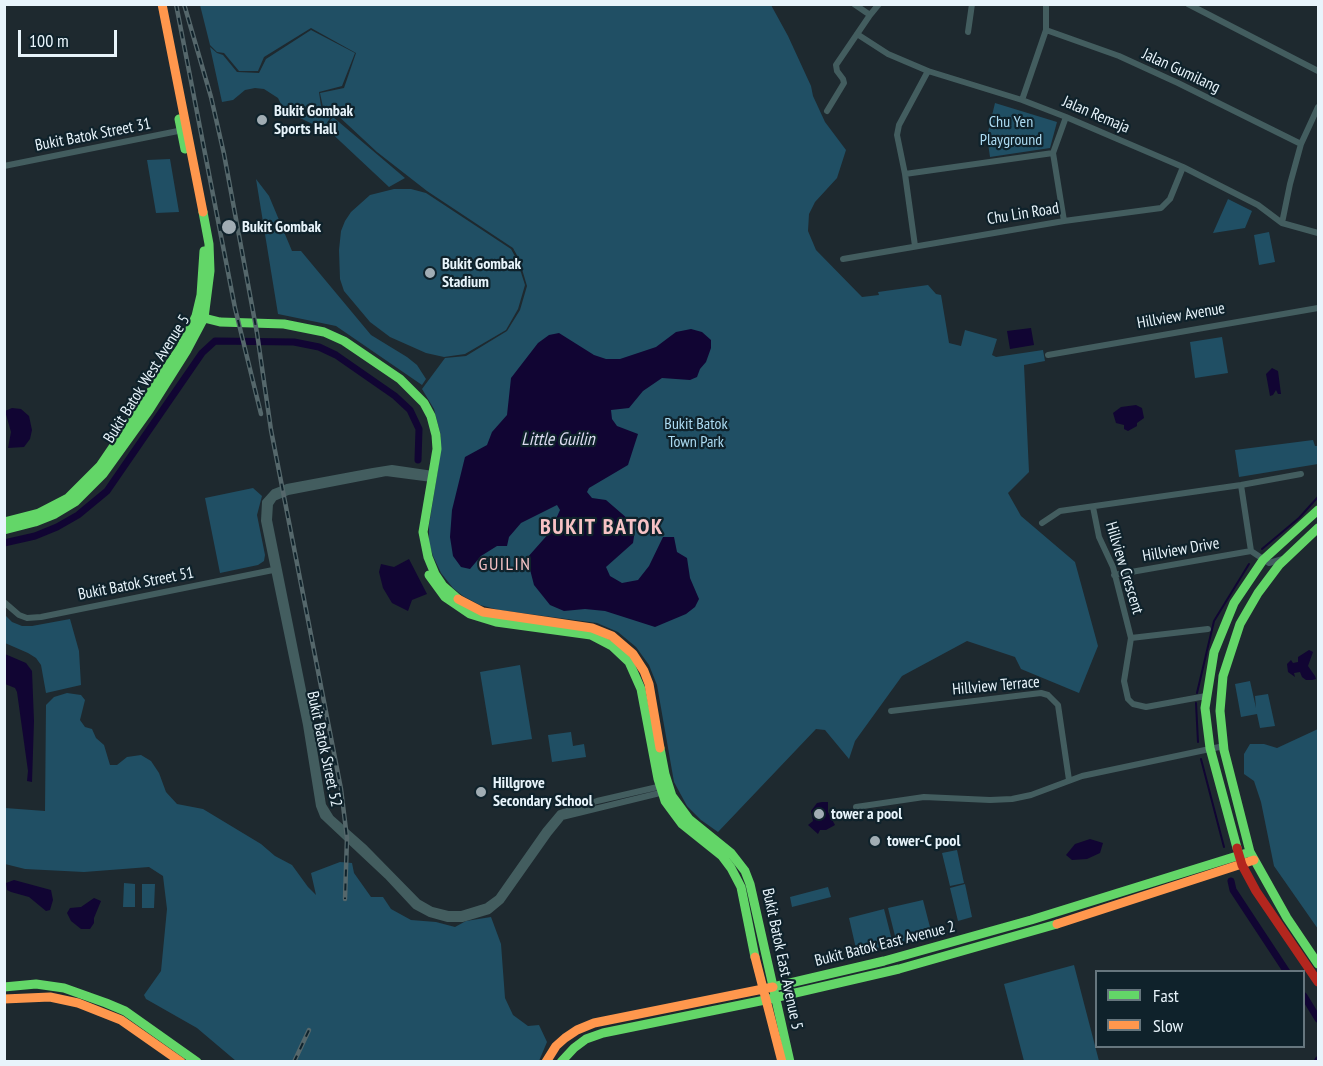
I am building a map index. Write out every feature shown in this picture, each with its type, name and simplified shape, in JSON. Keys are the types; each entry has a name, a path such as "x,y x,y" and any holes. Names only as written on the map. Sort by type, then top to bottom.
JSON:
{"street":[{"name":"Bukit Batok West Avenue 5","path":"4,530 55,514 75,502 103,474 149,410 186,350 199,320 209,284 210,255 156,4"},
{"name":"Bukit Batok West Avenue 5","path":"162,4 184,130"},
{"path":"854,4 870,15"},
{"path":"827,111 844,81 836,65 879,4"},
{"path":"968,32 972,4"},
{"path":"1022,100 1046,30 1046,4"},
{"path":"1188,4 1318,71"},
{"name":"Jalan Gumilang","path":"1046,30 1119,56 1301,144"},
{"name":"Jalan Remaja","path":"857,34 888,54 928,71 1022,100 1183,167 1258,205 1282,223 1318,233"},
{"path":"915,246 905,174 898,144 899,125 928,71"},
{"path":"1282,223 1301,144 1318,107"},
{"path":"1064,221 1053,153 1066,117"},
{"name":"Bukit Batok Street 31","path":"4,166 184,130"},
{"path":"905,174 1053,153"},
{"name":"Chu Lin Road","path":"843,259 1064,221 1161,208 1170,199 1183,167"},
{"name":"Hillview Avenue","path":"1048,355 1318,308"},
{"name":"Bukit Batok West Avenue 5","path":"4,522 39,513 56,505 68,498 88,480 100,466 199,320"},
{"name":"Bukit Batok East Avenue 5","path":"199,320 284,324 324,332 344,341 400,379 416,393 431,416 436,435 437,449 430,476 423,532 428,557 439,580 458,599 483,612 586,627 605,633 623,644 641,665 649,684 665,789 677,819 722,856 735,874 743,893 770,999 790,1062"},
{"name":"Bukit Batok Street 52","path":"430,476 386,473 288,492 274,498 270,504 268,511 276,569 322,816 362,851 415,906 430,914 448,919 462,919 489,911 501,901 562,817 665,789"},
{"name":"Hillview Crescent","path":"1042,523 1060,511 1301,474"},
{"path":"1241,485 1251,551 1263,560 1272,563 1286,557"},
{"name":"Hillview Crescent","path":"1093,507 1099,537 1110,557 1131,638 1124,681 1128,699 1133,704 1146,706 1206,696"},
{"path":"1318,510 1263,560 1234,603 1214,651 1206,696 1210,748 1241,860 1256,891 1318,982"},
{"path":"1318,528 1286,557 1247,611 1233,641 1223,676 1220,711 1224,746 1252,856 1287,918 1318,964"},
{"name":"Hillview Drive","path":"1114,575 1251,551"},
{"path":"1263,560 1268,571 1266,582"},
{"name":"Bukit Batok Street 51","path":"4,602 19,615 27,618 41,617 276,569"},
{"path":"1131,638 1208,628"},
{"path":"1214,651 1222,649 1233,641"},
{"name":"Hillview Terrace","path":"891,711 1041,693 1048,695 1058,705 1069,780"},
{"path":"856,807 924,797 1011,799 1031,795 1069,780 1224,746"},
{"name":"Bukit Batok East Avenue 2","path":"561,1062 586,1039 603,1033 770,999 887,972 998,942 1252,856"},
{"name":"Bukit Batok East Avenue 2","path":"546,1062 556,1046 565,1038 577,1029 594,1023 767,988 884,961 1241,860"},
{"path":"4,987 36,984 64,988 106,1003 125,1011 197,1062"},
{"path":"4,999 50,997 78,1003 121,1020 182,1062"},
{"name":"Bukit Batok East Avenue 5","path":"770,999 782,1062"}],"green space":[{"name":"Bukit Batok Town Park","path":"200,5 771,5 788,36 825,122 846,150 837,178 815,202 809,214 808,231 816,250 862,297 879,295 878,292 928,285 936,294 941,295 949,343 961,346 965,330 997,339 992,355 996,357 1043,350 1045,361 1024,365 1029,472 1008,493 1021,516 1075,562 1098,646 1079,693 1021,669 1015,657 967,641 902,676 855,741 849,759 825,730 816,729 718,832 701,820 687,806 674,782 657,685 649,665 636,647 618,632 597,623 499,610 480,605 453,588 441,573 433,556 429,543 429,525 441,436 434,409 422,389 445,358 466,356 507,331 520,310 527,286 519,259 513,248 427,191 377,152 334,112 325,126 333,117 405,178 389,187 325,127 323,129 300,118 295,105 288,111 278,98 264,89 245,90 233,100 222,102 210,47 217,53 223,55 237,72 259,73 266,59 311,30 355,53 342,86 319,92 323,107 320,93 344,88 356,53 311,28 264,57 258,71 239,71 224,53 217,52 210,45"},
{"name":"Chu Yen Playground","path":"995,103 1057,122 1050,148 990,157 987,136"},
{"path":"170,159 179,212 156,213 147,160"},
{"path":"256,179 269,196 292,251 301,251 371,335 417,365 426,379 422,385 336,326 278,314"},
{"name":"Bukit Gombak Stadium","path":"394,189 411,189 426,193 511,249 525,285 518,309 506,330 465,354 444,357 426,353 390,337 370,322 344,291 340,279 339,250 341,231 345,221 351,212 370,195"},
{"path":"1228,199 1252,211 1245,228 1213,233"},
{"path":"1269,232 1275,262 1259,265 1254,235"},
{"path":"1222,337 1228,373 1195,378 1190,342"},
{"path":"1313,440 1315,446 1318,446 1318,464 1239,477 1235,450"},
{"path":"253,488 262,496 257,515 265,555 264,561 258,565 220,573 205,498"},
{"path":"4,614 12,622 22,626 70,619 79,651 81,685 46,693 41,665 36,658 5,643"},
{"path":"520,665 532,739 492,745 480,672"},
{"path":"1250,681 1256,708 1255,696 1268,694 1275,726 1260,728 1257,714 1241,717 1235,684"},
{"path":"67,693 81,695 85,700 80,720 85,727 92,729 96,738 104,745 110,765 117,765 127,757 141,755 151,761 159,773 166,792 177,804 203,809 261,844 275,856 292,865 316,895 311,873 340,862 352,863 354,873 371,897 383,897 391,909 411,920 436,922 455,927 466,921 491,917 501,944 505,998 513,1015 528,1026 539,1025 547,1042 539,1061 236,1061 197,1028 146,999 144,995 161,971 167,909 163,876 149,867 84,872 25,869 5,864 5,808 45,811 46,705 54,697"},
{"path":"1318,729 1318,929 1274,866 1261,802 1254,781 1244,774 1244,754 1250,744 1264,744 1277,748"},
{"path":"571,732 573,746 584,744 586,757 552,762 548,735"},
{"path":"957,850 964,883 950,886 942,853"},
{"path":"124,883 135,884 135,907 123,907"},
{"path":"142,884 155,884 154,908 142,908"},
{"path":"965,884 972,917 958,921 950,888"},
{"path":"828,887 831,897 792,907 790,897"},
{"path":"923,900 932,935 897,944 888,908"},
{"path":"884,909 893,944 857,953 849,918"},
{"path":"1074,965 1099,1061 1024,1061 1004,984"}],"water":[{"path":"1031,328 1034,345 1010,349 1007,331"},
{"name":"Little Guilin","path":"691,329 702,332 711,340 706,362 697,377 690,380 662,378 643,391 629,408 611,410 612,419 617,426 638,434 628,465 589,488 587,492 592,498 606,500 628,519 635,530 633,543 606,567 610,576 622,583 638,580 649,566 663,537 674,537 677,552 687,558 690,578 699,599 695,607 686,614 655,627 605,611 585,609 564,611 550,605 534,585 527,558 550,532 560,510 557,505 521,523 509,537 507,546 497,546 481,556 470,569 461,567 453,556 450,537 452,510 465,457 487,445 492,432 507,415 511,378 538,343 549,335 559,333 594,355 606,359 620,359 656,347 676,332"},
{"path":"1272,368 1278,371 1281,394 1278,394 1276,390 1270,396 1266,374"},
{"path":"1136,405 1142,408 1144,418 1128,431 1124,429 1124,425 1116,423 1113,413 1121,407"},
{"path":"12,408 21,409 29,416 32,430 30,439 24,447 8,448 11,432 5,411"},
{"path":"409,559 427,594 412,600 408,611 392,603 383,588 379,572 381,564 394,567"},
{"path":"1309,650 1313,652 1308,666 1316,679 1306,680 1300,672 1294,673 1295,677 1288,672 1287,664 1291,660 1293,663 1298,662 1298,657"},
{"path":"5,654 26,663 32,671 34,721 32,782 27,781 28,771 17,692 15,688 5,684"},
{"name":"tower a pool","path":"828,802 828,812 835,825 826,830 820,830 818,834 808,825 813,821 811,811 817,803"},
{"path":"1090,839 1103,843 1100,853 1087,859 1072,860 1066,855 1075,844"},
{"path":"14,880 51,890 53,900 50,910 46,911 29,897 7,890 6,883"},
{"path":"94,898 101,901 94,923 90,929 81,929 71,921 67,913 70,908 81,907"}],"waterway":[{"path":"4,543 35,536 57,527 78,515 107,491 202,353 215,341 294,342 319,347 336,355 395,396 410,410 419,429 418,460"},
{"path":"1262,549 1299,518 1318,497"},
{"path":"1197,693 1214,621 1249,564"},
{"path":"1196,703 1198,742"},
{"path":"1201,759 1224,847"},
{"path":"1231,881 1233,890 1286,970"},
{"path":"1305,998 1318,1019"}],"railway":[{"path":"176,4 235,308 261,414"},
{"path":"184,4 211,97 224,154 257,333 271,430 341,789 347,838 345,899"},
{"path":"294,1062 309,1030"}],"traffic: fast":[{"path":"179,119 185,149"},
{"path":"4,530 35,522 75,502 103,474 149,410 187,350 204,318 210,271 209,244 203,212"},
{"path":"4,522 39,513 68,498 100,466 181,347 196,316 201,295 204,251"},
{"path":"196,316 220,322 284,324 324,332 344,341 400,379 424,403 431,416 437,449 423,532 428,557 435,574 443,586 458,599"},
{"path":"1237,848 1210,748 1205,708 1214,652 1234,603 1263,560 1318,510"},
{"path":"1318,528 1279,565 1258,593 1240,624 1223,676 1220,711 1224,750 1250,852 1287,918 1318,964"},
{"path":"429,575 445,597 470,614 496,622 591,635 612,646 629,662 641,689 658,779 665,801 682,824 722,856 731,868 741,887 755,957"},
{"path":"660,748 672,796 689,819 731,853 745,871 750,884 790,1062"},
{"path":"773,987 884,961 1031,920 1250,852"},
{"path":"561,1062 586,1039 603,1033 765,1000 899,969 1057,924"},
{"path":"4,987 36,984 64,988 106,1003 125,1011 197,1062"}],"traffic: slow":[{"path":"162,4 203,212"},
{"path":"458,599 483,612 592,628 612,636 633,654 644,671 649,684 660,748"},
{"path":"1057,924 1254,860"},
{"path":"755,957 782,1062"},
{"path":"546,1062 556,1046 565,1038 594,1023 773,987"},
{"path":"4,999 50,997 78,1003 121,1020 181,1062"}],"traffic: jam":[{"path":"1237,848 1242,865 1256,891 1318,982"}],"place":[{"name":"Bukit Gombak Sports Hall","path":"262,120"},
{"name":"Bukit Gombak","path":"229,227"},
{"name":"Bukit Gombak Stadium","path":"430,273"},
{"name":"Hillgrove Secondary School","path":"481,792"},
{"name":"tower a pool","path":"819,814"},
{"name":"tower-C pool","path":"875,841"}],"district":[{"name":"BUKIT BATOK","path":"602,528"},
{"name":"GUILIN","path":"505,565"}]}
